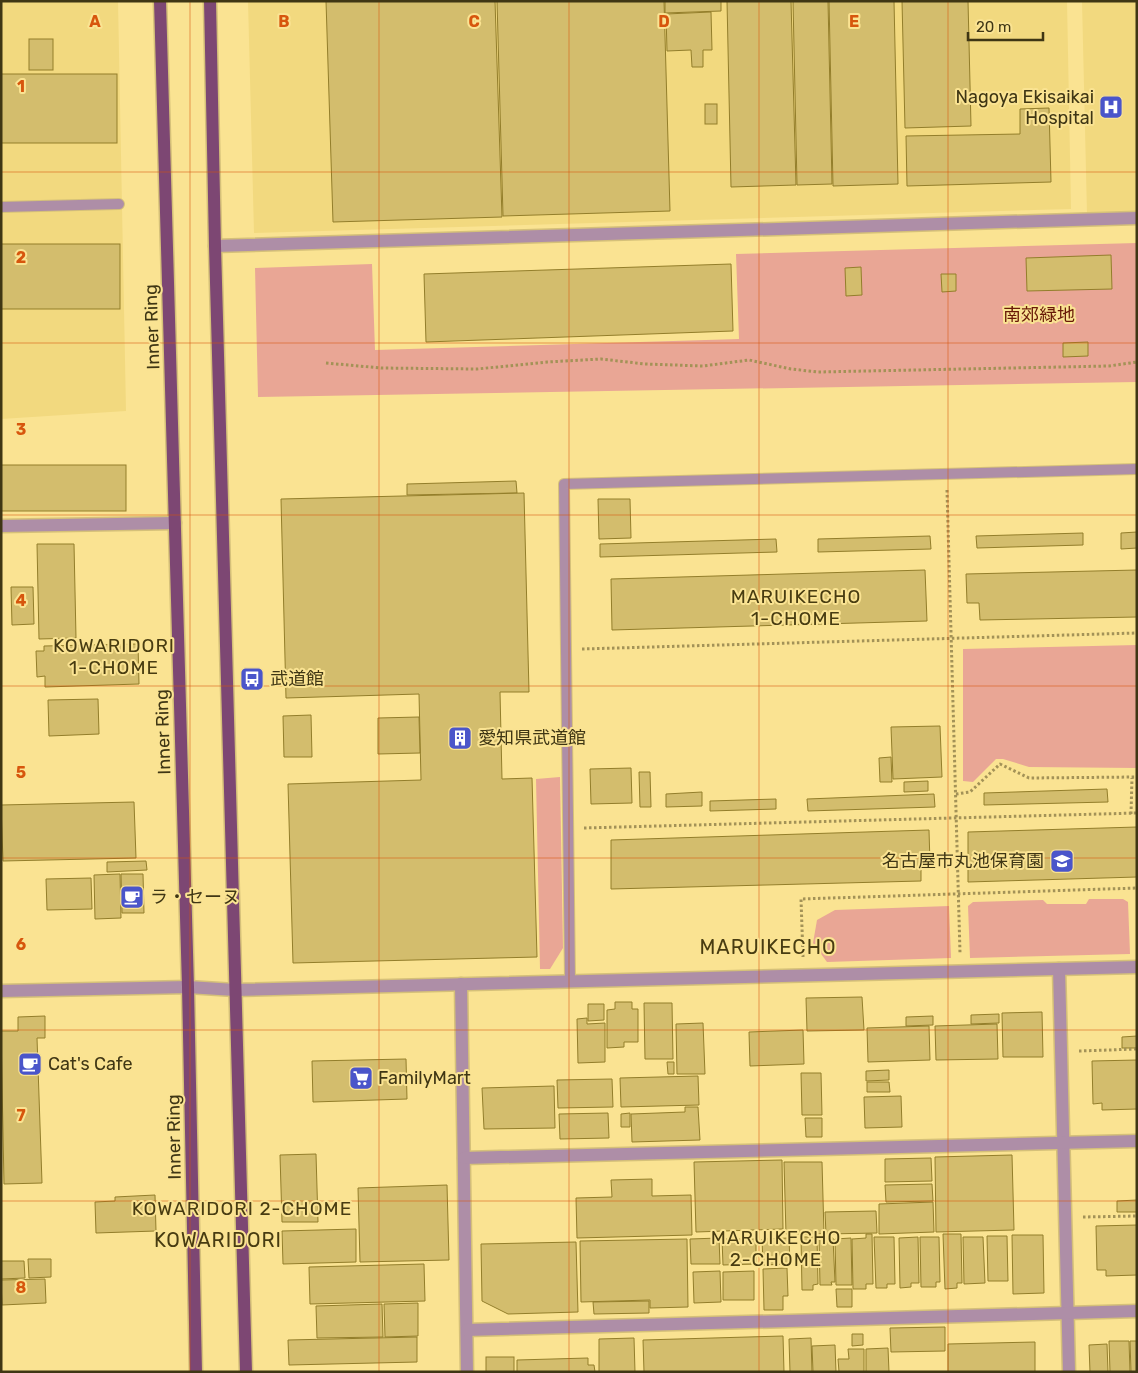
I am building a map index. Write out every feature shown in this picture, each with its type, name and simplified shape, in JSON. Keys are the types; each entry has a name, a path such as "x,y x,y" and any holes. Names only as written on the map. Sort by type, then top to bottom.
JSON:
{"main road":[{"name":"Inner Ring","path":"160,1 188,986 196,1372"},
{"path":"210,1 246,1372"}],"street":[{"path":"215,246 1137,218"},
{"path":"1,526 175,523"},
{"path":"1,992 188,986 235,990 1137,968"},
{"path":"1059,969 1069,1372"},
{"path":"461,984 468,1372"},
{"path":"464,1158 1137,1140"},
{"path":"467,1330 1137,1311"}],"lane":[{"path":"1,207 119,204"},
{"path":"570,981 564,484 1137,469"}],"path":[{"path":"326,363 382,368 477,370 547,362 601,360 703,366 749,360 791,369 818,372 1109,366 1137,362"},
{"path":"947,474 961,972"},
{"path":"566,650 1137,634"},
{"path":"956,794 970,792 1000,764 1029,778 1137,777"},
{"path":"1131,814 1132,778"},
{"path":"568,829 1137,814"},
{"path":"803,975 801,899 1137,888"},
{"path":"1061,1051 1137,1049"},
{"path":"1065,1217 1137,1216"}],"shaded area":[{"path":"1,1 118,1 126,411 1,419"},
{"path":"248,1 1067,1 1071,209 254,233"},
{"name":"Nagoya Ekisaikai Hospital","path":"1082,1 1137,1 1137,213 1087,214"}],"green space":[{"name":"南郊緑地","path":"1137,243 1137,382 258,397 255,268 372,264 375,350 739,339 736,254"},
{"path":"1137,645 1137,768 1029,767 1003,759 996,759 973,782 963,781 963,649"},
{"path":"560,777 563,948 550,969 540,969 536,779"},
{"path":"1089,899 1123,899 1128,902 1130,954 970,958 968,906 973,902 1043,900 1047,904 1086,904"},
{"path":"949,906 951,958 827,962 813,943 817,920 835,910"}],"building":[{"path":"326,1 495,1 502,217 333,222"},
{"path":"497,1 664,1 670,211 503,216"},
{"path":"665,1 721,1 721,11 665,13"},
{"path":"727,1 791,1 796,185 731,187"},
{"path":"793,1 828,1 832,184 797,185"},
{"path":"829,1 894,1 898,184 833,186"},
{"path":"902,1 968,1 971,126 905,128"},
{"path":"711,12 712,50 703,50 703,67 692,67 691,50 667,51 666,14"},
{"path":"29,39 53,39 53,70 29,70"},
{"path":"1,74 117,74 117,143 1,143"},
{"path":"705,104 717,104 717,124 705,124"},
{"path":"1049,108 1051,182 907,186 906,136 1020,134 1020,109"},
{"path":"1,244 120,244 120,309 1,309"},
{"path":"1111,255 1112,289 1027,291 1026,258"},
{"path":"731,264 733,331 426,342 424,274"},
{"path":"861,267 862,295 846,296 845,268"},
{"path":"941,274 956,274 956,291 942,292"},
{"path":"1088,342 1088,356 1063,357 1063,343"},
{"path":"1,465 126,465 126,511 1,511"},
{"path":"516,481 517,493 407,495 407,484"},
{"name":"愛知県武道館","path":"524,493 529,692 500,692 502,779 532,778 537,957 293,963 288,784 421,780 419,694 286,698 281,499"},
{"path":"598,499 630,499 631,538 599,539"},
{"path":"1137,532 1137,548 1121,549 1121,533"},
{"path":"1083,533 1083,545 977,548 976,536"},
{"path":"930,536 931,549 818,552 818,539"},
{"path":"776,539 777,552 600,557 600,544"},
{"path":"37,544 74,544 76,638 39,639"},
{"path":"925,570 927,621 612,630 611,579"},
{"path":"1137,570 1137,617 980,620 979,603 967,603 966,574"},
{"path":"11,587 33,587 34,624 12,625"},
{"path":"138,644 139,684 45,687 45,676 37,677 36,651 44,651 44,646"},
{"path":"98,699 99,734 49,736 48,700"},
{"path":"311,715 312,757 284,757 283,716"},
{"path":"419,717 420,753 378,754 378,718"},
{"path":"940,726 942,777 893,779 891,727"},
{"path":"891,757 892,782 880,782 879,758"},
{"path":"631,768 632,803 591,804 590,769"},
{"path":"639,772 650,772 651,807 640,807"},
{"path":"928,781 928,791 904,792 904,782"},
{"path":"1107,789 1108,802 984,805 984,793"},
{"path":"702,792 702,806 666,807 666,794"},
{"path":"934,794 935,807 808,811 807,799"},
{"path":"776,799 776,809 710,811 710,801"},
{"path":"134,802 136,858 3,861 1,805"},
{"path":"1137,827 1137,877 968,882 968,832"},
{"path":"929,830 930,864 921,864 921,881 611,889 611,840"},
{"path":"146,861 147,870 107,872 107,862"},
{"path":"120,874 121,918 95,919 94,875"},
{"path":"121,874 143,874 144,913 122,913"},
{"path":"91,878 92,909 47,910 46,879"},
{"path":"862,997 864,1030 807,1031 806,998"},
{"path":"615,1002 632,1002 632,1009 638,1009 638,1042 624,1042 624,1047 607,1048 607,1010 615,1009"},
{"path":"644,1003 672,1003 673,1059 645,1059"},
{"path":"588,1004 604,1004 604,1020 588,1021"},
{"path":"1042,1012 1043,1057 1003,1057 1002,1013"},
{"path":"999,1014 999,1023 971,1024 971,1015"},
{"path":"45,1016 45,1038 37,1038 42,1183 4,1184 1,1031 18,1031 18,1017"},
{"path":"933,1016 933,1025 906,1026 906,1017"},
{"path":"587,1018 587,1024 605,1023 605,1062 578,1063 577,1019"},
{"path":"703,1023 705,1074 677,1074 676,1024"},
{"path":"997,1024 998,1059 936,1060 935,1026"},
{"path":"929,1026 930,1060 868,1062 867,1028"},
{"path":"803,1030 804,1064 750,1066 749,1032"},
{"path":"1137,1036 1137,1048 1122,1048 1122,1037"},
{"path":"406,1059 407,1099 313,1102 312,1061"},
{"path":"1137,1060 1137,1109 1102,1110 1102,1103 1093,1104 1092,1061"},
{"path":"667,1062 674,1062 674,1074 668,1074"},
{"path":"889,1070 889,1080 866,1081 866,1071"},
{"path":"801,1073 821,1073 822,1115 802,1115"},
{"path":"698,1076 699,1105 621,1107 620,1078"},
{"path":"612,1079 613,1107 558,1108 557,1080"},
{"path":"867,1082 889,1082 890,1092 867,1092"},
{"path":"554,1086 555,1128 484,1129 482,1088"},
{"path":"901,1096 902,1127 865,1128 864,1097"},
{"path":"685,1107 698,1107 700,1140 632,1142 631,1114 685,1112"},
{"path":"608,1113 609,1138 560,1139 559,1114"},
{"path":"630,1113 630,1127 621,1127 621,1114"},
{"path":"805,1118 822,1118 822,1137 806,1137"},
{"path":"316,1154 318,1222 282,1222 280,1155"},
{"path":"1012,1155 1014,1230 936,1232 935,1157"},
{"path":"931,1158 932,1181 885,1182 885,1159"},
{"path":"782,1160 783,1229 696,1232 694,1162"},
{"path":"784,1162 822,1162 824,1234 786,1234"},
{"path":"652,1179 652,1196 691,1195 692,1235 577,1238 576,1198 612,1197 611,1180"},
{"path":"932,1184 933,1201 886,1202 885,1185"},
{"path":"447,1185 449,1260 360,1262 358,1188"},
{"path":"155,1195 156,1231 96,1233 95,1202 115,1201 115,1197"},
{"path":"1137,1200 1137,1212 1117,1212 1117,1201"},
{"path":"933,1202 934,1232 879,1234 879,1204"},
{"path":"876,1211 877,1233 826,1234 825,1212"},
{"path":"1137,1225 1137,1275 1106,1276 1106,1270 1097,1270 1096,1226"},
{"path":"356,1229 356,1262 283,1264 282,1231"},
{"path":"866,1234 872,1234 873,1284 866,1284 866,1289 853,1289 852,1239 866,1238"},
{"path":"943,1234 961,1234 962,1283 957,1283 957,1288 945,1289"},
{"path":"1012,1235 1043,1235 1044,1293 1013,1294"},
{"path":"987,1236 1007,1236 1008,1281 988,1281"},
{"path":"801,1237 817,1237 818,1284 813,1285 813,1290 802,1290"},
{"path":"874,1237 894,1237 895,1284 887,1284 887,1288 876,1288"},
{"path":"918,1237 919,1283 911,1283 911,1287 900,1288 899,1238"},
{"path":"920,1237 939,1237 940,1282 936,1282 936,1287 921,1287"},
{"path":"963,1237 983,1237 985,1283 964,1284"},
{"path":"719,1238 720,1264 691,1264 690,1239"},
{"path":"789,1238 790,1264 763,1265 762,1239"},
{"path":"819,1238 833,1238 835,1282 831,1282 832,1285 820,1285"},
{"path":"851,1238 852,1285 836,1285 835,1239"},
{"path":"687,1239 688,1307 650,1308 650,1300 581,1302 580,1241"},
{"path":"722,1239 756,1239 756,1264 723,1265"},
{"path":"576,1242 578,1312 508,1314 482,1301 481,1244"},
{"path":"28,1259 51,1259 51,1277 29,1278"},
{"path":"1,1261 24,1261 25,1278 1,1279"},
{"path":"424,1264 425,1301 310,1304 309,1267"},
{"path":"787,1268 788,1296 783,1296 783,1310 764,1310 763,1269"},
{"path":"720,1271 721,1302 694,1303 693,1272"},
{"path":"754,1271 754,1300 723,1300 723,1272"},
{"path":"45,1279 46,1303 2,1305 1,1280"},
{"path":"836,1289 852,1289 852,1307 837,1307"},
{"path":"649,1301 649,1313 594,1314 593,1302"},
{"path":"418,1303 418,1336 385,1337 384,1304"},
{"path":"382,1304 383,1337 317,1338 316,1306"},
{"path":"945,1327 945,1351 891,1352 890,1328"},
{"path":"852,1334 863,1334 863,1345 852,1346"},
{"path":"783,1336 784,1372 644,1372 643,1340"},
{"path":"417,1337 417,1362 289,1365 288,1340"},
{"path":"634,1338 635,1372 599,1372 599,1339"},
{"path":"811,1338 812,1372 790,1372 789,1339"},
{"path":"1109,1341 1129,1341 1130,1372 1110,1372"},
{"path":"1130,1341 1137,1341 1137,1372 1131,1372"},
{"path":"1035,1342 1035,1372 948,1372 948,1344"},
{"path":"1107,1344 1108,1372 1090,1372 1089,1345"},
{"path":"835,1345 836,1372 813,1372 812,1346"},
{"path":"888,1348 889,1372 866,1372 866,1349"},
{"path":"848,1349 864,1349 864,1372 839,1372 838,1359 849,1359"},
{"path":"486,1357 514,1357 514,1372 486,1372"},
{"path":"588,1358 588,1365 594,1365 595,1372 517,1372 517,1360"}],"place":[{"name":"Nagoya Ekisaikai Hospital","path":"1111,107"},
{"name":"武道館","path":"252,679"},
{"name":"愛知県武道館","path":"460,738"},
{"name":"名古屋市丸池保育園","path":"1062,861"},
{"name":"ラ・セーヌ","path":"132,897"},
{"name":"Cat's Cafe","path":"30,1064"},
{"name":"FamilyMart","path":"361,1078"}],"district":[{"name":"MARUIKECHO 1-CHOME","path":"796,607"},
{"name":"KOWARIDORI 1-CHOME","path":"114,656"},
{"name":"MARUIKECHO","path":"768,947"},
{"name":"KOWARIDORI 2-CHOME","path":"242,1208"},
{"name":"KOWARIDORI","path":"218,1240"},
{"name":"MARUIKECHO 2-CHOME","path":"776,1248"}]}
